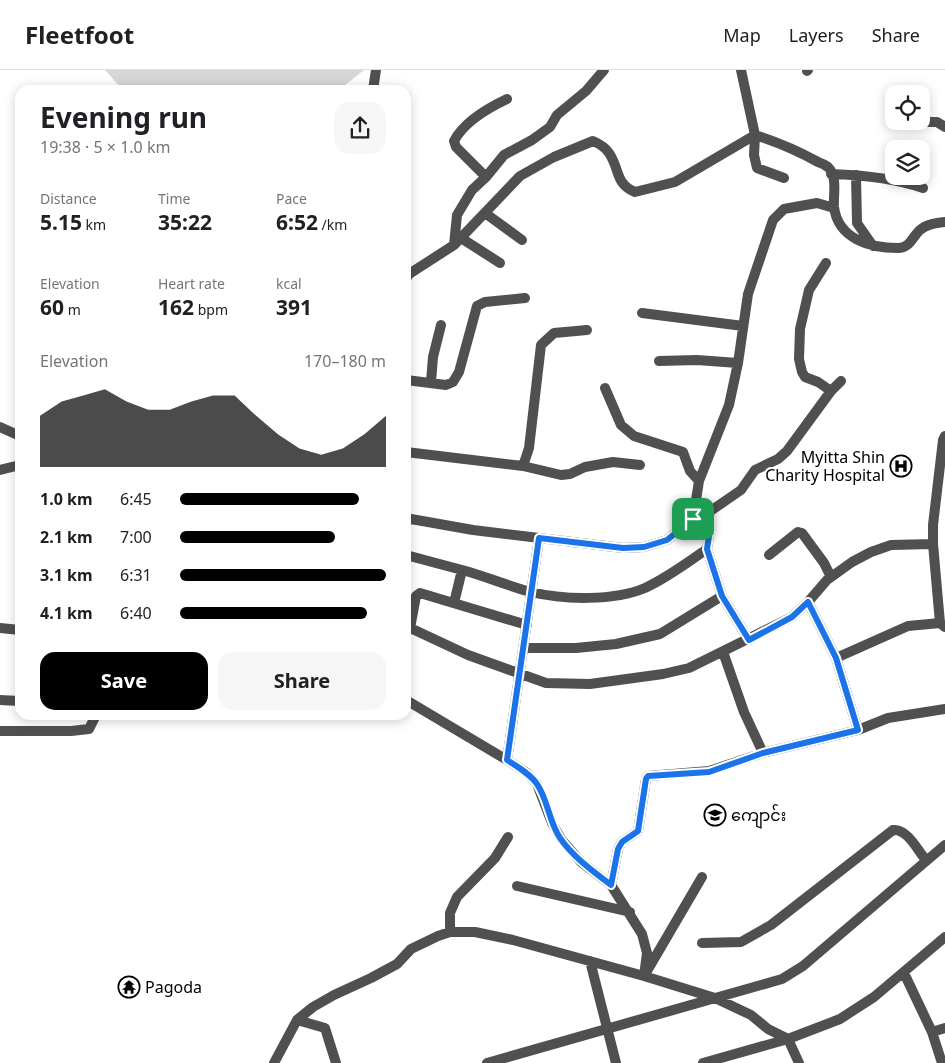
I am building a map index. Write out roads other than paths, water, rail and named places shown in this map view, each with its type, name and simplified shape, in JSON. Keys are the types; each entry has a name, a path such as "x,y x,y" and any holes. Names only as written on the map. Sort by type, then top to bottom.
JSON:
{"street":[{"path":"374,85 376,70"},
{"path":"458,242 457,215 472,190 486,178 504,155 532,140 550,127 557,115 586,91 604,70"},
{"path":"741,70 755,135 754,155 757,168 784,178"},
{"path":"486,178 456,147 454,141 457,135 482,111 507,99"},
{"path":"930,122 937,122 945,128"},
{"path":"755,135 804,154 828,168 835,184 834,208 843,231 852,237 874,246 906,247 921,229 932,223 945,222"},
{"path":"411,273 458,242 520,176 554,157 585,143 594,141 603,146 610,154 622,185 635,192 675,182 755,135"},
{"path":"831,174 856,174 912,184 923,188"},
{"path":"856,174 858,223 874,246"},
{"path":"693,519 699,481 729,405 738,363 748,294 773,220 784,209 817,203 834,208"},
{"path":"485,213 522,240"},
{"path":"458,242 500,263"},
{"path":"826,263 809,290 800,329 799,359 805,377 818,382 831,392"},
{"path":"411,380 446,385 453,382 456,379 477,306 485,302 525,298"},
{"path":"642,313 743,326"},
{"path":"431,382 433,357 441,325"},
{"path":"523,466 529,448 541,345 554,333 587,330"},
{"path":"659,361 698,360 738,363"},
{"path":"411,519 623,548 644,547 667,540 693,519 706,514 741,490 755,470 778,459 788,451 840,381"},
{"path":"605,388 621,425 634,436 684,452 690,471 699,481"},
{"path":"0,427 15,434"},
{"path":"0,433 15,435"},
{"path":"836,658 908,626 943,625 933,544 934,515 945,436"},
{"path":"411,453 523,466 562,476 585,467 613,462 640,465"},
{"path":"0,470 15,466"},
{"path":"706,514 709,536 707,549 722,596 749,640"},
{"path":"770,555 798,532 802,533 819,556 831,577"},
{"path":"507,760 539,538"},
{"path":"411,628 468,655 546,683 590,684 672,672 689,668 749,640 792,617 831,577 852,562 891,545 933,544"},
{"path":"411,556 531,592 557,596 602,596 623,594 645,588 680,568 707,549"},
{"path":"454,603 462,570"},
{"path":"411,615 416,596 420,593 527,625"},
{"path":"524,648 576,648 608,645 660,634 722,596"},
{"path":"808,602 836,658 858,730"},
{"path":"0,628 15,630"},
{"path":"723,652 744,712 763,753"},
{"path":"0,700 15,701"},
{"path":"411,703 507,760 527,773 537,784 552,824 561,839 581,862 611,885 630,912 642,934 647,953 644,976"},
{"path":"611,885 618,849 622,842 638,831 648,776 709,772 763,753 858,730 888,718 945,709"},
{"path":"0,731 71,732 89,729 94,720"},
{"path":"702,943 741,942 771,925 893,830 898,829 904,832 926,860"},
{"path":"450,932 450,913 457,897 495,858 508,837"},
{"path":"487,1063 782,979 803,966 926,860 945,846"},
{"path":"644,976 702,877"},
{"path":"517,886 630,912"},
{"path":"274,1063 297,1020 334,995 397,964 411,949 450,932 475,932 513,940 644,976 715,998 751,1015 768,1029 788,1039 799,1063"},
{"path":"703,1063 788,1039 840,1019 874,997 945,937"},
{"path":"590,961 616,1063"},
{"path":"904,972 932,1032 942,1063"},
{"path":"297,1020 325,1028 336,1063"},
{"path":"932,1032 945,1028"}],"place":[{"name":"Myitta Shin Charity Hospital","path":"901,466"},
{"name":"ကျောင်း","path":"715,815"},
{"name":"Pagoda","path":"129,987"}]}
